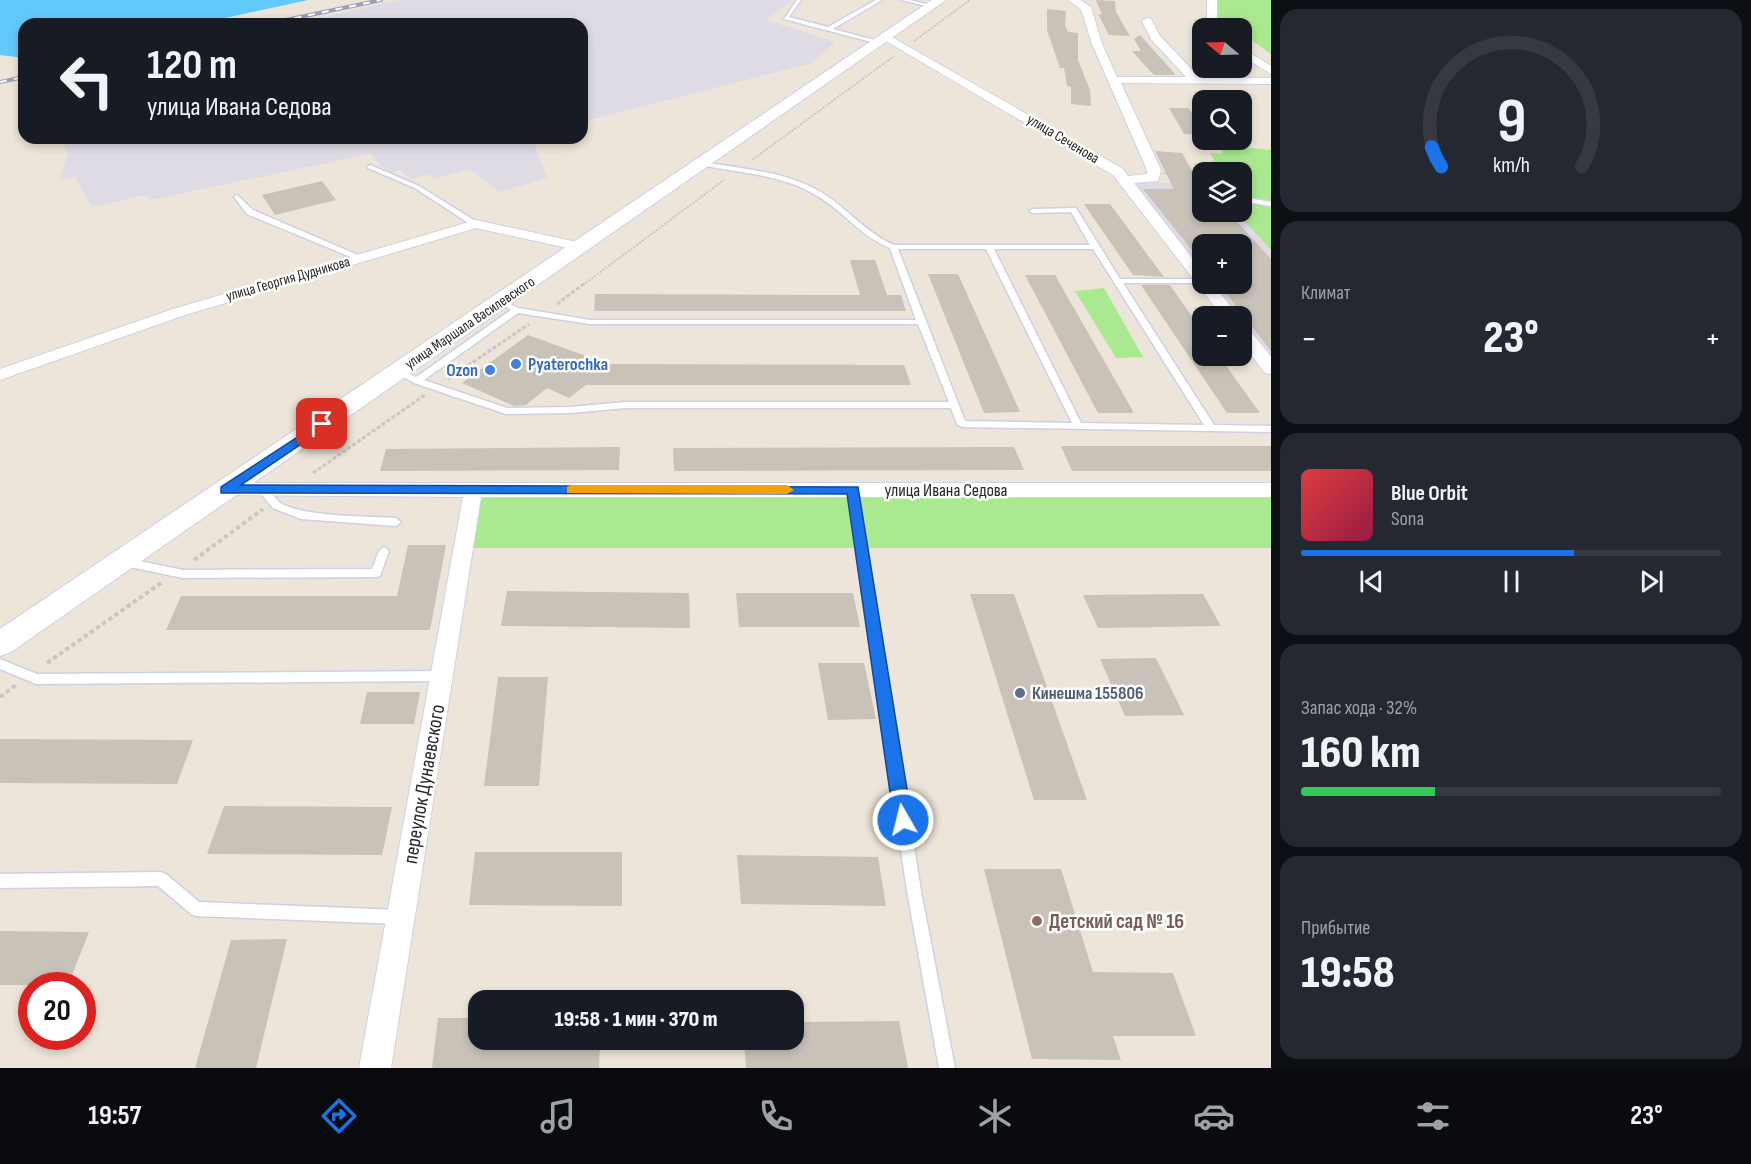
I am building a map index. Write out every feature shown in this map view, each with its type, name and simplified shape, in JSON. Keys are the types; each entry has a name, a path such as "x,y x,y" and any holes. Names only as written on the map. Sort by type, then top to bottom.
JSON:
{"street":[{"path":"1073,0 1086,7 1097,44 1154,175 1147,180 1124,180"},
{"path":"1212,0 1210,15 1212,18"},
{"name":"улица Маршала Василевского","path":"0,644 226,490 408,376 509,306 582,247 936,3"},
{"path":"1147,21 1155,37 1196,81"},
{"name":"улица Сеченова","path":"883,40 1017,111 1118,172 1192,268"},
{"path":"1252,58 1271,71"},
{"path":"1113,80 1271,81"},
{"name":"улица Георгия Дудникова","path":"0,375 178,312 476,224 582,247"},
{"name":"улица Сеченова","path":"1213,294 1222,306"},
{"path":"1252,345 1271,369"},
{"name":"улица Ивана Седова","path":"226,490 1271,490"},
{"name":"переулок Дунаевского","path":"375,1068 472,499"}],"lane":[{"path":"799,0 786,18 883,40"},
{"path":"829,29 880,0"},
{"path":"903,0 936,3"},
{"path":"703,164 809,189 826,198 855,227 873,240 893,247 1095,247"},
{"path":"370,167 417,187 476,224"},
{"path":"237,197 250,212 361,258"},
{"path":"1252,201 1271,204"},
{"path":"1033,211 1073,210 1211,428"},
{"path":"893,247 962,424 1271,429"},
{"path":"989,247 1078,426"},
{"path":"1118,281 1192,282"},
{"path":"509,306 590,321 921,322"},
{"path":"408,376 506,411 570,410 626,405 955,405"},
{"path":"263,490 278,506 301,515 396,522"},
{"path":"853,490 914,891 947,1068"},
{"path":"122,561 183,574 376,573 384,551"},
{"path":"0,664 36,679 442,676"},
{"path":"0,881 161,879 196,909 401,917"}],"shaded area":[{"path":"400,0 793,0 766,20 835,42 812,63 588,120 588,18 318,18"},
{"path":"63,144 534,144 547,178 499,192 470,169 434,179 428,174 410,179 400,170 389,173 370,154 150,200 145,195 92,207 75,177 59,181 68,153"},
{"path":"1134,183 1192,183 1192,222 1245,222 1271,250 1271,358 1252,334 1252,306 1230,306 1221,294 1252,294 1252,234 1192,234 1192,257"}],"green space":[{"path":"1216,0 1271,0 1271,54 1252,40 1252,18 1219,18 1213,13 1219,12 1214,9"},
{"path":"1252,148 1271,150 1271,250 1245,222 1252,222 1252,162 1210,162 1214,160 1210,153 1223,154 1222,150 1252,150"},
{"path":"1192,170 1192,183 1161,173"},
{"path":"1104,288 1143,357 1116,358 1075,291"},
{"path":"1271,497 1271,548 471,548 481,498"}],"water":[{"path":"0,0 308,0 226,18 18,18 18,57 0,55"}],"building":[{"path":"1096,0 1115,1 1116,12 1130,36 1109,35 1098,14 1102,15"},
{"path":"1047,9 1066,11 1065,25 1068,32 1078,33 1078,60 1090,90 1091,106 1071,104 1071,87 1067,86 1064,68 1060,68 1047,30"},
{"path":"1140,35 1175,75 1154,75 1132,51 1141,51 1134,39"},
{"path":"1169,108 1188,108 1192,113 1192,134 1184,134"},
{"path":"1155,151 1182,153 1192,171 1192,222 1237,222 1248,234 1192,234 1192,250 1143,189 1174,189"},
{"path":"322,181 336,200 275,215 262,195"},
{"path":"1084,204 1110,204 1164,277 1133,275"},
{"path":"1252,238 1271,259 1271,351 1252,327 1252,306 1236,306 1227,294 1252,294"},
{"path":"850,260 875,260 887,295 901,295 906,311 594,311 595,294 860,295"},
{"path":"928,274 958,274 1020,412 984,413"},
{"path":"1025,275 1055,275 1134,413 1098,413"},
{"path":"1141,285 1170,285 1192,316 1192,361"},
{"path":"528,335 608,364 904,365 911,385 586,385 569,398 547,388 526,405 514,406 462,383"},
{"path":"1195,366 1226,366 1260,413 1227,413"},
{"path":"1061,446 1271,446 1271,471 1072,471"},
{"path":"620,447 619,470 380,471 386,449"},
{"path":"1014,447 1024,470 674,471 673,448"},
{"path":"408,545 446,545 430,630 166,630 181,596 397,596"},
{"path":"507,591 689,593 690,628 501,626"},
{"path":"736,593 853,593 860,627 739,627"},
{"path":"970,594 1014,594 1087,800 1034,800"},
{"path":"1203,594 1221,626 1098,628 1083,595"},
{"path":"1156,658 1184,715 1125,716 1100,659"},
{"path":"818,663 864,663 876,719 828,720"},
{"path":"498,677 548,677 539,786 484,786"},
{"path":"367,692 420,692 414,724 360,724"},
{"path":"0,739 193,740 177,784 0,783"},
{"path":"224,806 392,807 382,855 207,854"},
{"path":"475,852 622,852 622,906 469,905"},
{"path":"737,855 878,857 886,906 741,904"},
{"name":"Детский сад № 16","path":"984,869 1061,869 1093,972 1173,973 1196,1036 1113,1036 1121,1060 1032,1059"},
{"path":"0,931 89,932 73,972 18,972 18,985 0,985"},
{"path":"287,939 256,1068 195,1068 231,940"},
{"path":"438,1018 468,1018 468,1050 600,1050 599,1068 432,1068"},
{"path":"899,1021 908,1068 746,1068 745,1050 804,1050 804,1022"}],"railway":[{"path":"296,18 381,0"},
{"path":"0,82 18,78"}],"slow traffic":[{"path":"571,490 787,490"}],"place":[{"name":"Pyaterochka","path":"516,364"},
{"name":"Ozon","path":"490,370"},
{"name":"Кинешма 155806","path":"1020,693"},
{"name":"Детский сад № 16","path":"1037,921"}],"route":[{"path":"322,424 226,490 853,490 903,820"}]}
